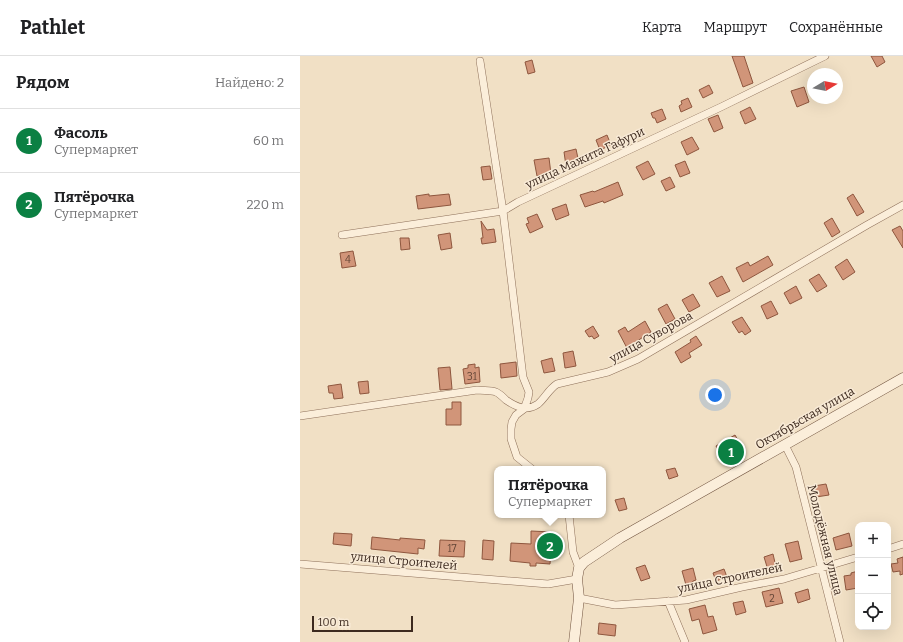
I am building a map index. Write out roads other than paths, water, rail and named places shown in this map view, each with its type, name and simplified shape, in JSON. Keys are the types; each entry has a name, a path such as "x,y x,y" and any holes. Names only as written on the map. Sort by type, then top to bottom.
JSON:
{"street":[{"name":"улица Мажита Гафури","path":"342,235 503,211 518,202 721,107 825,56"},
{"path":"480,61 503,211 523,377 529,392 524,409 516,415 512,422 510,430 511,439 517,457 528,466"},
{"name":"улица Суворова","path":"524,409 538,404 557,384 608,372 638,359 903,204"},
{"name":"Октябрьская улица","path":"579,568 584,562 620,538 903,378"},
{"path":"300,416 478,390 497,393 509,402 524,409"},
{"name":"Молодёжная улица","path":"785,445 796,467 840,642"},
{"path":"569,518 573,552 579,568 577,579 579,598 574,642"},
{"path":"891,548 903,544"},
{"name":"улица Строителей","path":"579,598 615,605 686,600 784,579 855,558"},
{"name":"улица Строителей","path":"300,564 548,584 577,579"},
{"path":"668,601 684,642"}],"place":[{"name":"Фасоль","path":"731,452"},
{"name":"Пятёрочка","path":"550,546"}]}
